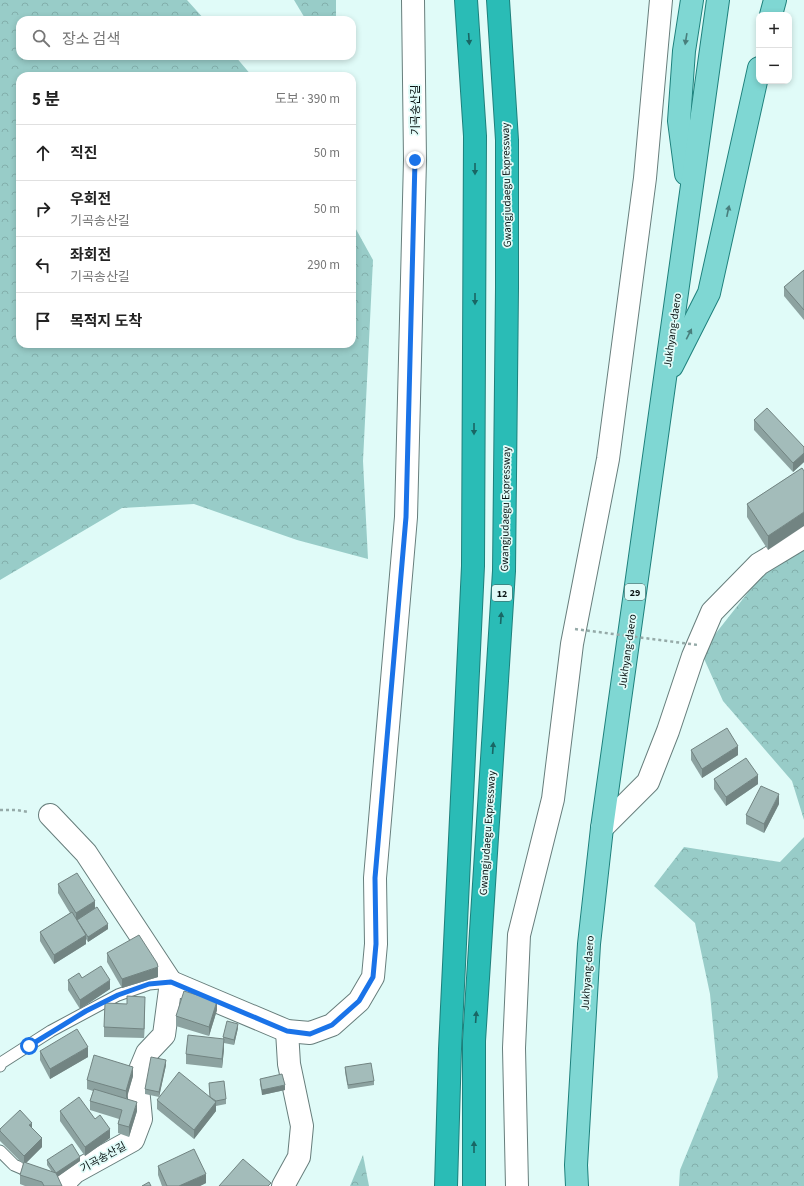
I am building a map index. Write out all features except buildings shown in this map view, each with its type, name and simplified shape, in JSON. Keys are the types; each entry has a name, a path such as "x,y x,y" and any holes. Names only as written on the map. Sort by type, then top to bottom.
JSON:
{"highway":[{"path":"446,1186 450,1049 473,566 476,136 466,0"},
{"name":"Gwangjudaegu Expressway","path":"474,1186 474,1042 504,570 507,147 498,0"}],"main road":[{"path":"689,204 679,121 684,51 692,0"},
{"name":"Jukhyang-daero","path":"577,1186 576,1165 589,944 602,828 718,0"},
{"path":"772,12 775,0"},
{"path":"665,382 709,293 756,82"}],"street":[{"name":"기곡송산길","path":"62,1183 75,1172 133,1140 141,1118 138,1077 147,1053 164,1035 171,982 287,1031 310,1034 332,1025 359,1001 373,977 376,944 375,878 406,517 415,160 413,0"},
{"path":"516,1186 514,1048 519,935 553,800 575,629 608,459 645,178 661,0"},
{"path":"602,828 648,782 668,731 698,645 712,612 759,564 804,537"},
{"path":"50,815 86,853 171,982"},
{"path":"283,1186 299,1157 302,1126 289,1064 287,1031"}],"lane":[{"path":"0,1066 1,1063 51,1031 118,995 149,984 171,982"},
{"path":"0,1150 14,1165 42,1176"}],"path":[{"path":"575,629 698,645"},
{"path":"0,810 16,810 50,815"}],"green space":[{"path":"0,0 187,0 201,16 16,16 16,60 238,60 249,72 16,72 16,348 356,348 356,229 373,260 363,461 368,559 297,540 194,504 122,508 0,580"},
{"path":"294,0 336,0 336,16 304,16"},
{"path":"804,550 804,820 792,781 723,701 701,652 761,576"},
{"path":"804,837 804,1186 679,1186 680,1170 718,1077 710,994 695,923 654,886 684,847 780,862"},
{"path":"363,1155 369,1186 350,1186"}],"route":[{"path":"29,1046 51,1031 118,995 149,984 171,982 287,1031 310,1034 332,1025 359,1001 373,977 376,944 375,878 406,517 415,160"}]}
